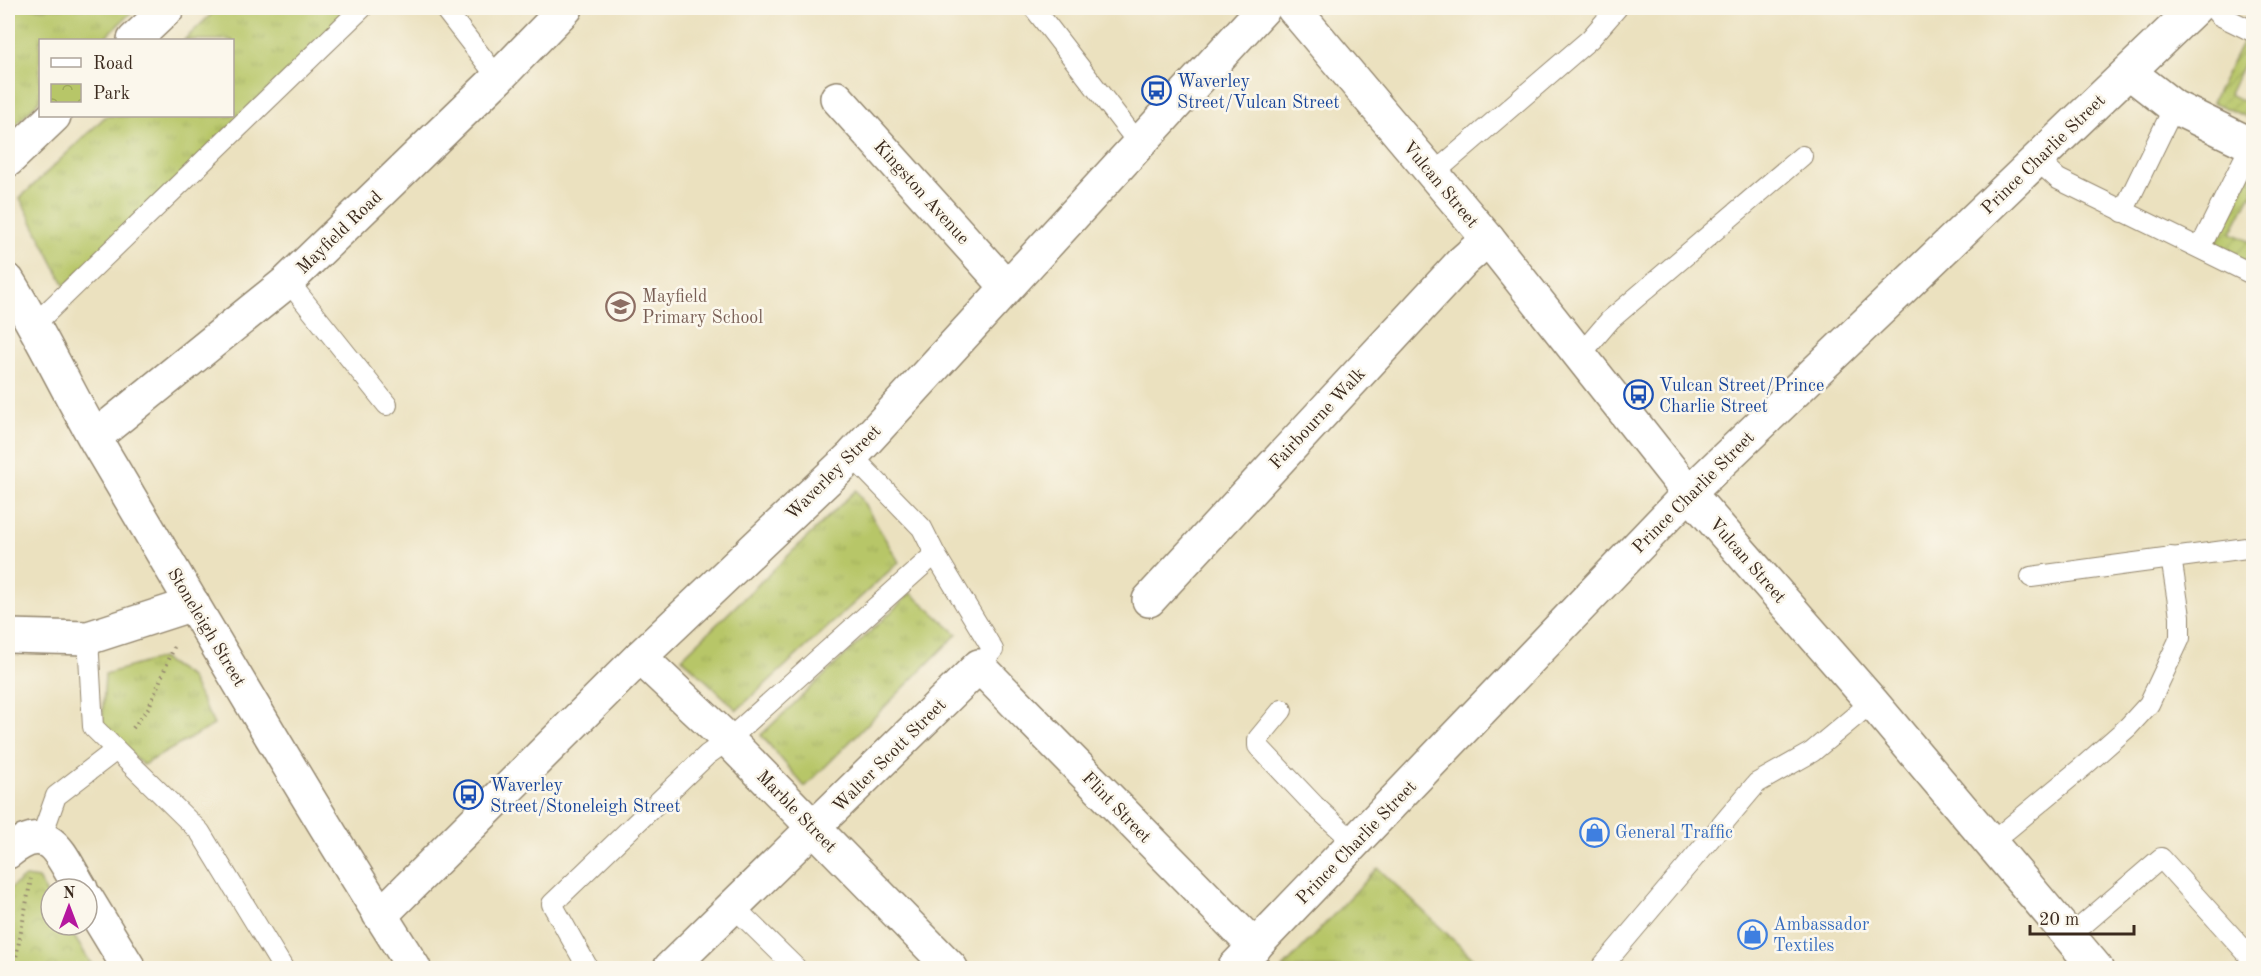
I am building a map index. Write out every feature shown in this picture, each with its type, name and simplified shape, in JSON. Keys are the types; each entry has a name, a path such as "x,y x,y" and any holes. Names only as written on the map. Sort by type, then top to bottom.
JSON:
{"street":[{"path":"135,39 168,8"},
{"name":"Mayfield Road","path":"95,437 288,281 498,78 566,8"},
{"name":"Waverley Street","path":"379,914 390,906 640,657 852,456 1264,8"},
{"name":"Vulcan Street","path":"1293,8 1488,239 1689,492 1872,702 2096,969"},
{"name":"Prince Charlie Street","path":"1244,958 1356,844 1689,492 2195,8"},
{"path":"2129,72 2175,107 2252,146"},
{"name":"Kingston Avenue","path":"837,98 1006,286"},
{"path":"8,160 53,117"},
{"name":"Fairbourne Walk","path":"1149,600 1462,262 1488,239"},
{"name":"Stoneleigh Street","path":"8,281 35,324 95,437 193,604 414,969"},
{"path":"8,636 88,638 193,604"},
{"name":"Marble Street","path":"640,657 728,740 951,969"},
{"name":"Walter Scott Street","path":"670,969 979,666"},
{"name":"Flint Street","path":"979,666 1244,958"},
{"path":"8,852 23,840 41,838 59,852 74,877"},
{"path":"99,918 129,969"}],"lane":[{"path":"35,324 362,8"},
{"path":"444,8 498,78"},
{"path":"1034,8 1139,144"},
{"path":"1433,174 1590,39 1617,8"},
{"path":"2213,8 2219,15 2253,33"},
{"path":"2123,212 2175,107"},
{"path":"2200,248 2252,146"},
{"path":"1581,354 1610,320 1802,156"},
{"path":"2037,160 2058,179 2253,275"},
{"path":"288,281 387,405"},
{"path":"852,456 922,528 935,554 993,650 979,666"},
{"path":"2031,577 2253,547"},
{"path":"588,969 552,904 707,755 728,740 935,554"},
{"path":"1991,843 2085,765 2128,727 2149,704 2180,638 2180,616 2171,557"},
{"path":"88,638 93,727 200,832 283,969"},
{"path":"1601,969 1757,783 1812,752 1872,702"},
{"path":"1282,710 1258,740 1258,746 1314,805 1356,844"},
{"path":"41,838 56,796 116,750"},
{"path":"2070,936 2161,858 2253,961"},
{"path":"734,907 796,969"}],"path":[{"path":"116,750 149,707 193,604"},
{"path":"14,969 31,878"}],"green space":[{"path":"8,8 136,8 103,39 39,39 39,101 8,133"},
{"path":"218,8 354,8 65,286 20,198 105,117 234,117 234,39 185,39"},
{"path":"2245,37 2253,41 2253,59 2247,57 2229,94 2253,106 2251,119 2212,102"},
{"path":"2251,171 2253,172 2253,197 2250,196 2231,233 2253,243 2253,258 2250,266 2213,247"},
{"path":"856,490 899,562 737,710 682,658"},
{"path":"911,593 957,634 805,787 761,735"},
{"path":"161,658 190,677 214,725 143,765 102,726 105,674"},
{"path":"1378,868 1382,872 1483,968 1283,968"},
{"path":"25,877 38,879 39,937 75,937 94,968 8,968 8,890"}],"place":[{"name":"Waverley Street/Vulcan Street","path":"1156,91"},
{"name":"Mayfield Primary School","path":"621,306"},
{"name":"Vulcan Street/Prince Charlie Street","path":"1638,395"},
{"name":"Waverley Street/Stoneleigh Street","path":"469,795"},
{"name":"General Traffic","path":"1594,832"},
{"name":"Ambassador Textiles","path":"1752,934"}]}
